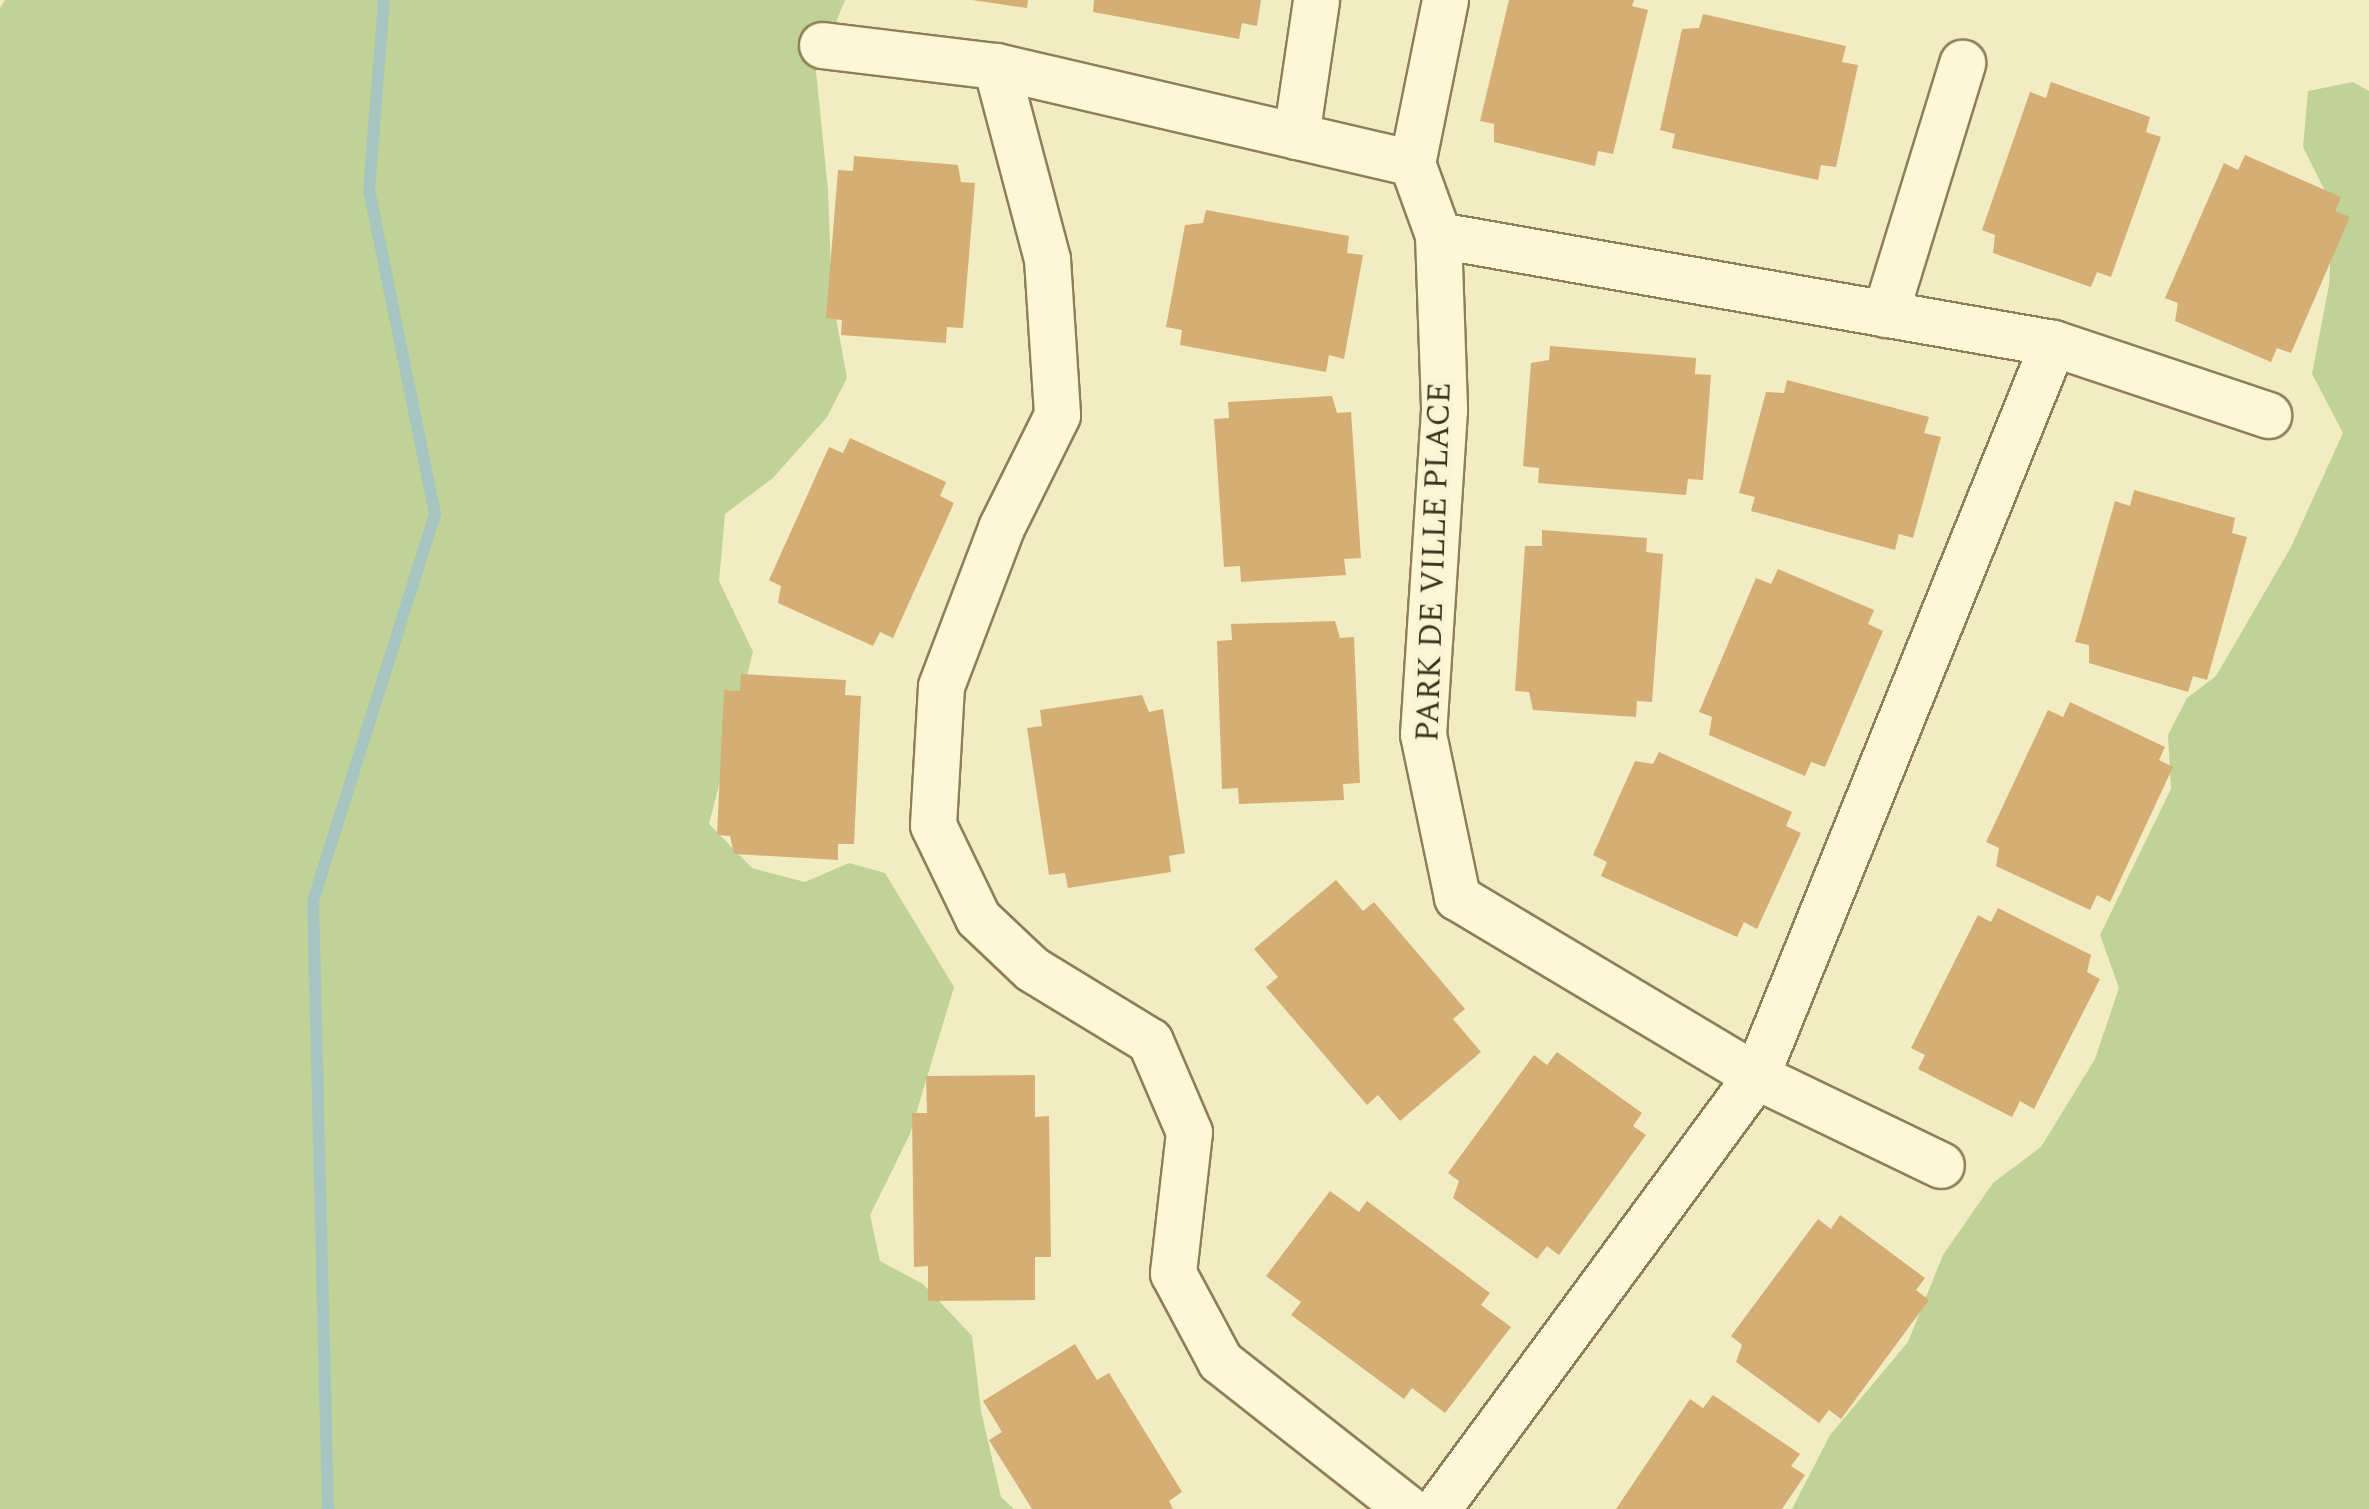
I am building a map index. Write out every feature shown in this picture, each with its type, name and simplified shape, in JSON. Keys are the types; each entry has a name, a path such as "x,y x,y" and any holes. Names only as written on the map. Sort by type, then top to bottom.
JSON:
{"street":[{"path":"1296,136 1316,0"},
{"path":"822,45 996,66 1412,163 1445,0"},
{"path":"1884,314 1962,64"},
{"path":"996,66 1048,258 1057,415 1001,528 941,686 932,825 978,918 1032,969 1150,1041 1190,1132 1173,1273 1220,1361 1408,1509"},
{"name":"PARK DE VILLE PLACE","path":"1412,163 1438,236 1444,410 1423,734 1457,897 1756,1076 1941,1165"},
{"path":"1438,236 2053,343 2268,414"},
{"path":"1437,1509 1756,1076 2053,343"}],"green space":[{"path":"5,0 845,0 816,71 828,190 832,296 847,378 827,417 773,478 725,514 719,581 753,652 709,824 752,868 805,882 849,863 885,873 954,987 910,1134 870,1215 880,1261 923,1284 972,1336 981,1411 1001,1497 1014,1509 0,1509 0,8"},
{"path":"2353,82 2369,91 2369,1509 1792,1509 1830,1435 1908,1342 1943,1255 1993,1183 2041,1147 2095,1059 2119,988 2100,935 2171,789 2168,735 2187,698 2216,676 2291,547 2343,433 2312,374 2329,285 2333,207 2303,147 2308,91"}],"building":[{"path":"972,0 1028,0 1027,8"},
{"path":"1094,0 1261,0 1257,26 1242,23 1239,39 1093,12"},
{"path":"1509,0 1634,0 1632,6 1648,10 1613,154 1598,151 1595,166 1494,142 1494,124 1480,121"},
{"path":"1703,14 1846,46 1842,62 1858,65 1836,167 1821,165 1818,180 1672,148 1675,134 1660,130 1682,29 1699,28"},
{"path":"2051,82 2150,117 2146,132 2161,137 2111,277 2097,272 2091,287 1993,253 1995,235 1982,230 2030,92 2046,98"},
{"path":"2245,155 2341,197 2335,211 2350,217 2291,353 2277,348 2271,362 2175,321 2178,303 2165,298 2224,163 2238,170"},
{"path":"854,156 958,165 961,182 975,183 963,328 947,327 946,343 841,335 842,320 826,318 838,170 853,171"},
{"path":"1206,210 1349,236 1347,253 1363,255 1344,359 1329,355 1326,372 1180,345 1182,330 1166,327 1185,225 1203,223"},
{"path":"1550,346 1696,358 1695,374 1711,375 1703,480 1688,479 1686,495 1538,483 1539,468 1523,466 1531,363 1549,360"},
{"path":"1787,380 1929,417 1924,433 1941,437 1913,538 1899,534 1895,550 1751,511 1755,497 1739,493 1766,392 1784,393"},
{"path":"1332,396 1337,413 1351,412 1361,558 1344,559 1346,575 1241,582 1240,566 1224,567 1214,419 1229,418 1228,402"},
{"path":"850,438 946,482 940,496 954,503 893,638 880,632 873,646 778,603 781,586 769,580 829,447 843,453"},
{"path":"2134,490 2235,518 2232,533 2247,537 2207,680 2193,676 2188,692 2089,663 2089,645 2075,642 2115,501 2130,506"},
{"path":"1542,530 1647,538 1646,552 1663,554 1652,702 1637,701 1636,717 1533,710 1529,692 1515,691 1525,546 1542,546"},
{"path":"1778,569 1874,610 1868,624 1883,631 1825,767 1811,762 1805,776 1709,735 1712,717 1699,712 1756,578 1771,584"},
{"path":"1335,621 1340,638 1354,637 1360,783 1343,784 1344,800 1239,804 1238,788 1222,789 1217,641 1232,640 1231,624"},
{"path":"741,674 846,680 845,695 861,696 854,844 838,844 838,860 734,854 730,836 717,835 724,690 740,691"},
{"path":"1142,695 1149,712 1163,709 1185,853 1169,856 1171,872 1068,888 1065,873 1049,875 1027,728 1042,726 1040,710"},
{"path":"2070,702 2165,747 2159,760 2173,767 2110,902 2097,895 2090,910 1996,866 1999,848 1986,842 2048,710 2063,717"},
{"path":"1659,752 1792,812 1786,826 1801,833 1757,929 1744,922 1737,937 1601,876 1607,862 1593,855 1635,761 1653,764"},
{"path":"1336,880 1363,911 1374,902 1465,1009 1453,1019 1481,1052 1400,1121 1378,1095 1367,1105 1266,987 1278,977 1254,949"},
{"path":"1998,908 2091,955 2087,972 2100,979 2034,1109 2020,1101 2012,1117 1918,1069 1925,1055 1911,1048 1978,915 1991,922"},
{"path":"1557,1052 1642,1113 1633,1126 1646,1135 1559,1255 1547,1246 1537,1259 1453,1198 1459,1181 1448,1173 1534,1055 1547,1065"},
{"path":"1035,1075 1035,1117 1049,1116 1051,1257 1035,1257 1035,1300 928,1301 928,1266 914,1267 912,1113 927,1113 926,1076"},
{"path":"1330,1191 1359,1212 1367,1201 1490,1293 1481,1305 1511,1327 1445,1413 1412,1388 1404,1399 1291,1315 1301,1302 1266,1276"},
{"path":"1840,1215 1925,1278 1916,1290 1929,1300 1841,1419 1829,1410 1819,1423 1736,1362 1742,1345 1731,1336 1818,1219 1831,1229"},
{"path":"1075,1344 1097,1380 1109,1373 1182,1492 1169,1501 1173,1509 1032,1509 989,1440 1002,1432 983,1401"},
{"path":"1713,1395 1800,1454 1791,1466 1805,1475 1782,1509 1616,1509 1690,1399 1703,1408"}],"waterway":[{"path":"328,1509 313,901 435,514 369,191 384,0"}]}
